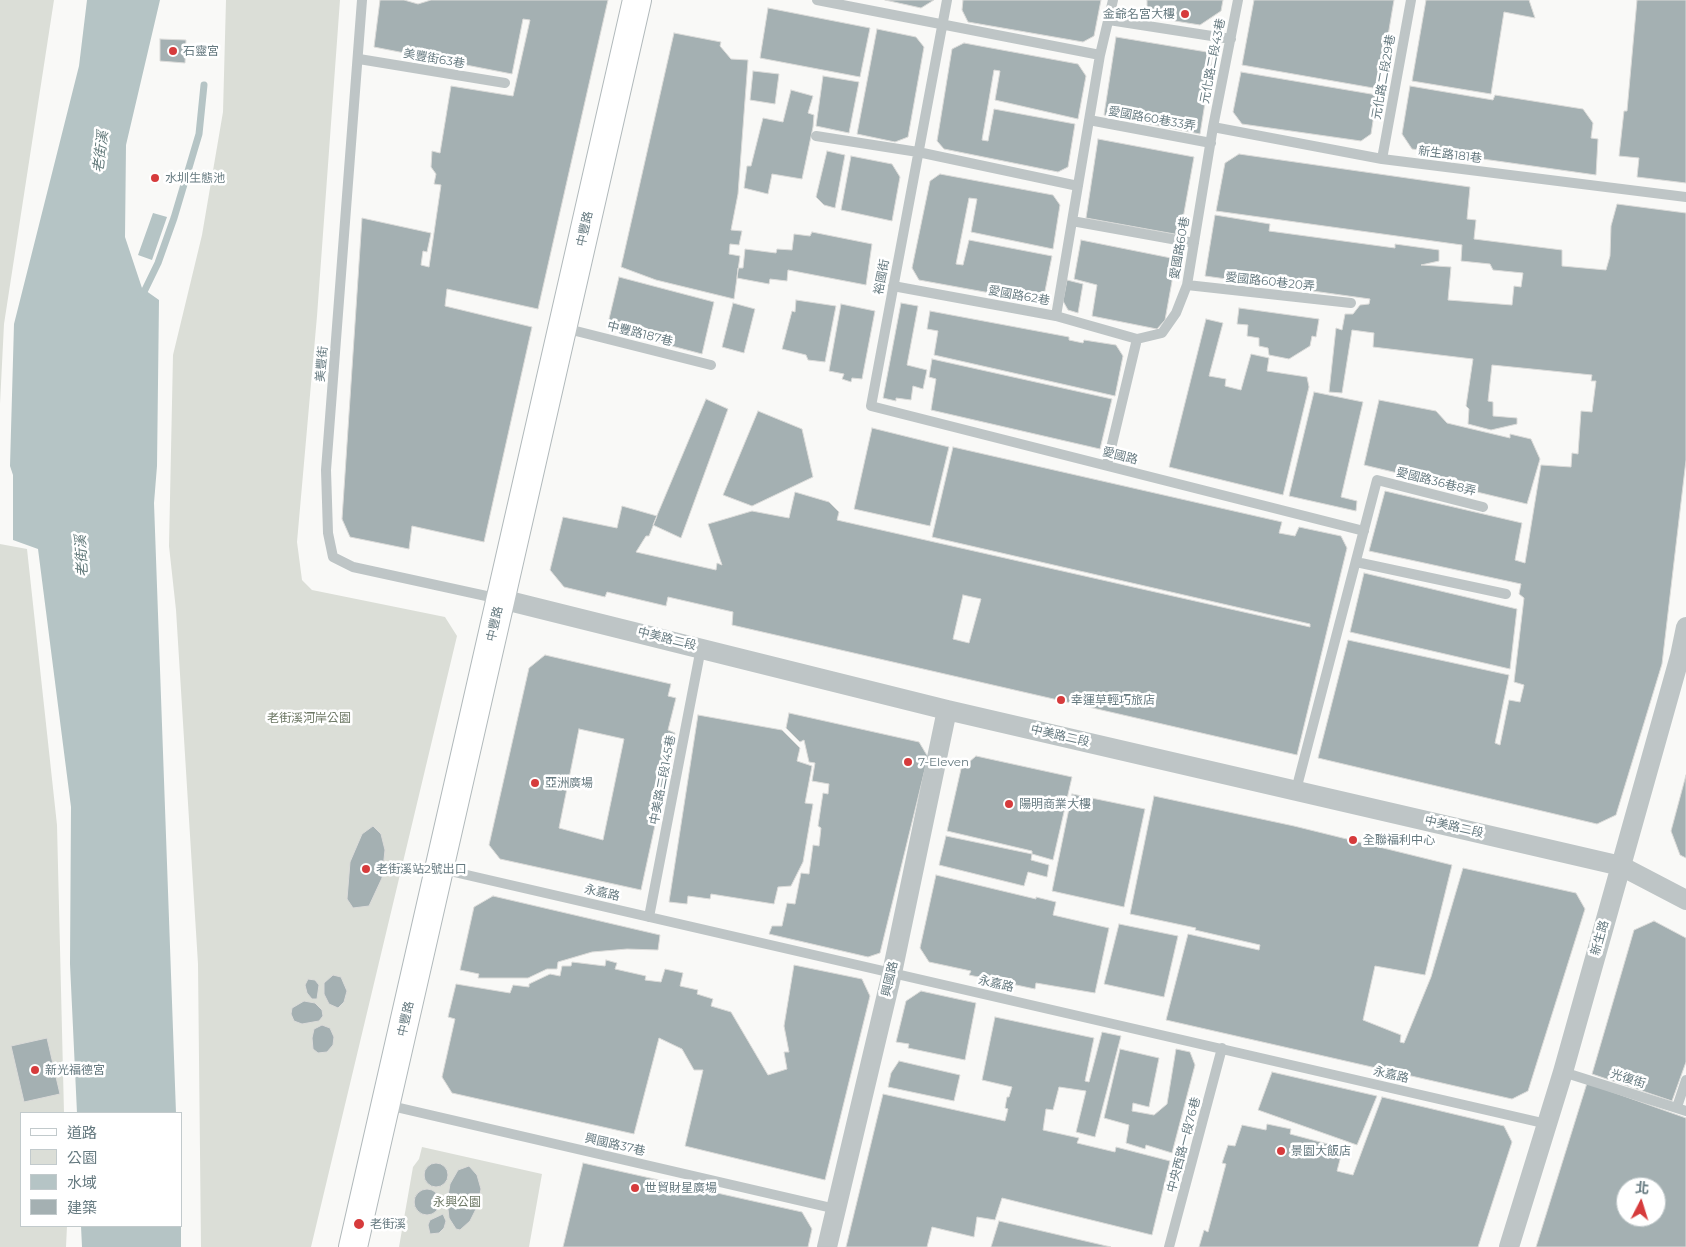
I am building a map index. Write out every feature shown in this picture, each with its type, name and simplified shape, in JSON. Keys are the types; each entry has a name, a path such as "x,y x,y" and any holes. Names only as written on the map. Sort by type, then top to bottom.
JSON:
{"main road":[{"name":"中豐路","path":"353,1247 387,1105 637,0"}],"street":[{"name":"中美路二段","path":"501,599 947,710 1621,866 1686,900"},
{"name":"新生路","path":"1509,1247 1547,1124 1621,866 1680,656 1686,627"},
{"name":"興國路","path":"827,1247 892,973 947,710"}],"lane":[{"name":"美豐街","path":"362,0 359,59 326,470 328,533 333,556 353,567 501,599"},
{"path":"817,0 1100,56"},
{"name":"裕國街","path":"871,406 947,0"},
{"path":"1056,316 1100,56 1112,0"},
{"name":"元化路二段43巷","path":"1213,127 1238,0"},
{"name":"元化路二段29巷","path":"1382,158 1411,0"},
{"path":"1109,20 1231,39"},
{"name":"美豐街63巷","path":"359,59 505,83"},
{"name":"愛國路60巷33弄","path":"1089,120 1211,143"},
{"name":"新生路181巷","path":"1213,127 1382,158 1686,196"},
{"name":"愛國路60巷","path":"1137,340 1162,333 1176,313 1187,285 1213,127"},
{"path":"816,136 918,152 1078,186"},
{"path":"1072,221 1194,243"},
{"name":"愛國路60巷20弄","path":"1187,285 1351,303"},
{"name":"愛國路62巷","path":"894,286 1056,316 1137,340"},
{"name":"中豐路187巷","path":"563,328 711,364"},
{"path":"1107,465 1137,340"},
{"name":"愛國路","path":"871,406 1364,531"},
{"name":"愛國路36巷8弄","path":"1364,531 1377,480 1483,507"},
{"path":"1296,790 1364,531"},
{"path":"1356,562 1506,594"},
{"name":"中美路二段145巷","path":"649,917 701,648"},
{"name":"永嘉路","path":"440,869 1547,1124"},
{"name":"中央西路一段76巷","path":"1169,1247 1222,1048"},
{"name":"光復街","path":"1562,1072 1681,1109"},
{"path":"1681,1109 1686,1080"},
{"name":"興國路37巷","path":"387,1105 836,1209"}],"green space":[{"path":"0,0 54,0 4,324 0,404"},
{"name":"老街溪河岸公園","path":"226,0 340,0 317,316 297,542 302,580 312,590 445,617 457,636 311,1247 201,1247 198,964 176,610 169,546 173,355 202,235 223,112"},
{"path":"0,544 27,549 57,825 64,1112 20,1112 20,1227 67,1227 66,1247 0,1247"},
{"name":"永興公園","path":"422,1147 542,1174 529,1247 399,1247 413,1167 419,1159"}],"water":[{"path":"87,0 160,0 126,145 125,237 142,288 159,300 157,466 154,503 176,1112 77,1112 70,964 71,807 38,549 13,540 13,475 10,466 14,324 79,66"},
{"path":"153,213 167,217 152,260 138,255"},
{"path":"81,1227 181,1227 181,1247 82,1247"}],"building":[{"path":"380,0 404,0 418,4 431,0 608,0 538,309 447,289 445,306 532,327 484,542 412,526 409,549 350,537 342,519 362,218 431,233 427,252 423,251 421,265 429,267 441,185 434,184 436,174 431,167 432,151 440,153 451,86 513,96 530,20 523,19 512,74 374,47"},
{"path":"885,0 934,0 921,8"},
{"path":"963,0 1101,0 1094,36 1083,42 968,22 962,10"},
{"name":"金爺名宮大樓","path":"1147,0 1223,0 1221,11 1200,25 1156,18 1147,6"},
{"path":"1254,0 1394,0 1379,89 1242,65"},
{"path":"1426,0 1529,0 1535,18 1504,12 1491,94 1412,81"},
{"path":"1637,0 1686,0 1686,183 1637,177 1639,158 1619,156 1624,111 1627,111"},
{"path":"768,8 870,28 860,77 760,58"},
{"path":"877,29 916,37 924,47 908,137 895,142 857,134"},
{"path":"674,33 721,42 720,46 731,59 748,60 738,194 731,230 742,231 739,245 730,244 729,254 740,256 734,299 656,280 621,267"},
{"path":"1116,37 1213,53 1200,134 1104,115"},
{"name":"石靈宮","path":"160,39 186,40 185,63 160,61"},
{"path":"964,43 1078,64 1086,76 1078,119 995,100 1000,71 994,70 982,140 988,141 994,109 1075,124 1068,167 1058,172 944,149 937,141 952,49"},
{"path":"753,71 779,74 775,104 750,100"},
{"path":"1241,72 1377,95 1371,134 1361,141 1242,124 1233,112"},
{"path":"823,76 859,82 849,133 816,126"},
{"path":"1410,86 1493,100 1495,95 1583,109 1593,123 1591,138 1598,139 1596,175 1412,149 1402,134"},
{"path":"791,90 813,96 808,113 814,115 813,127 802,179 772,174 768,194 744,188 747,166 751,166 763,118 783,122"},
{"path":"1098,139 1194,157 1180,235 1086,218"},
{"path":"827,151 845,155 835,208 824,205 816,197"},
{"path":"1239,154 1470,187 1467,219 1476,220 1474,239 1562,250 1562,266 1606,270 1610,256 1611,226 1617,204 1686,213 1686,460 1662,664 1616,815 1597,824 1318,758 1348,640 1509,675 1495,743 1500,745 1509,700 1520,702 1524,685 1514,682 1524,598 1519,594 1521,584 1369,551 1385,491 1522,523 1515,560 1525,563 1541,465 1571,467 1572,453 1578,454 1581,411 1592,412 1596,381 1591,381 1592,375 1492,365 1488,401 1493,402 1493,416 1517,418 1517,424 1491,430 1468,424 1469,409 1466,406 1473,359 1373,347 1374,333 1352,330 1342,393 1329,392 1336,328 1342,330 1345,314 1353,314 1360,305 1369,304 1370,299 1205,276 1215,215 1270,224 1269,231 1395,248 1395,244 1439,250 1439,261 1421,265 1451,267 1448,300 1512,305 1514,286 1521,287 1523,273 1493,270 1490,264 1461,261 1462,245 1216,211 1225,163"},
{"path":"851,156 892,164 900,177 892,221 841,210"},
{"path":"940,174 1053,195 1060,205 1053,249 971,232 977,199 969,198 956,264 963,265 969,240 1052,256 1044,296 1034,301 919,280 912,268 930,181"},
{"path":"812,232 872,244 866,285 788,270 787,281 770,279 769,284 737,278 738,268 743,268 745,249 776,253 777,249 792,250 794,234 810,236"},
{"path":"1081,240 1176,259 1165,320 1157,329 1092,316 1097,285 1074,279"},
{"path":"619,277 714,302 702,354 615,331 609,319"},
{"path":"1067,280 1083,284 1078,313 1068,310 1063,301"},
{"path":"796,300 836,306 825,362 808,360 806,355 782,349 792,311 795,312"},
{"path":"733,303 755,309 744,353 722,347"},
{"path":"901,303 918,306 907,365 927,370 923,389 913,386 911,400 896,398 896,401 883,398"},
{"path":"841,304 875,311 862,379 852,378 851,382 842,379 844,374 829,371"},
{"path":"1239,308 1319,319 1316,337 1312,336 1310,346 1289,359 1269,355 1268,348 1259,346 1259,338 1247,336 1248,325 1237,324"},
{"path":"930,311 1069,337 1069,340 1083,343 1084,340 1116,345 1123,356 1115,396 934,355 938,331 927,329"},
{"path":"1206,319 1223,323 1209,376 1226,379 1225,386 1241,390 1251,354 1269,358 1267,371 1307,377 1309,387 1283,495 1169,467"},
{"path":"932,359 1112,399 1100,449 931,410 936,379 929,377"},
{"path":"1314,392 1363,402 1341,497 1357,501 1356,511 1289,496"},
{"path":"706,399 728,409 681,538 653,525"},
{"path":"1379,400 1436,411 1447,423 1510,438 1510,434 1531,439 1540,459 1527,504 1364,465"},
{"path":"758,411 802,429 813,477 752,506 723,495"},
{"path":"872,428 949,447 930,526 854,509"},
{"path":"953,447 1282,522 1279,533 1295,536 1299,527 1341,536 1347,548 1297,755 732,625 733,612 668,597 666,606 607,592 605,597 564,587 550,570 563,517 617,528 622,506 657,516 649,536 646,536 636,552 716,570 717,563 722,565 708,524 752,511 789,518 795,492 829,502 839,512 837,520 1310,627 1310,624 932,537","holes":["963,595 981,599 969,643 953,639"]},
{"path":"1364,573 1517,609 1510,669 1350,632"},
{"name":"亞洲廣場","path":"545,655 671,684 668,696 676,698 668,730 675,733 641,890 500,859 489,845 529,668","holes":["579,729 624,739 603,840 559,828"]},
{"path":"789,713 919,742 928,757 880,953 868,957 769,934 772,926 782,926 787,903 795,904 801,873 809,874 813,845 819,846 821,828 818,826 823,793 828,794 829,784 812,781 815,763 809,762 804,740 800,742 786,728"},
{"path":"698,715 782,730 800,748 797,761 812,766 805,803 813,804 803,862 791,886 778,887 774,904 711,894 710,899 688,896 687,904 669,902"},
{"name":"陽明商業大樓","path":"976,756 1072,777 1053,860 1032,854 1032,851 947,831 961,769"},
{"path":"1686,775 1686,858 1680,855 1671,831"},
{"path":"1072,794 1145,809 1124,907 1052,891"},
{"path":"1154,796 1294,826 1452,865 1425,975 1375,966 1363,1020 1401,1035 1400,1042 1404,1043 1431,977 1463,868 1576,893 1585,909 1528,1091 1512,1099 1166,1020 1188,934 1259,950 1260,945 1195,930 1196,928 1130,914"},
{"name":"老街溪站2號出口","path":"373,826 381,834 385,850 382,878 369,906 353,908 347,899 350,862 362,834"},
{"path":"946,836 1032,854 1031,860 1049,865 1047,877 1028,872 1024,886 939,865"},
{"path":"936,875 1056,902 1053,915 1109,928 1095,993 1036,983 1035,989 969,975 971,971 929,962 920,948"},
{"path":"493,896 660,935 658,950 627,949 592,952 558,962 557,969 547,969 528,978 478,978 479,974 460,970 474,907"},
{"path":"1654,921 1686,938 1686,1062 1672,1101 1592,1074 1634,930"},
{"path":"1119,924 1178,936 1164,997 1104,984"},
{"path":"606,960 617,963 615,969 646,976 645,980 661,982 665,969 683,973 680,986 698,990 697,994 713,999 711,1006 731,1012 768,1075 787,1069 784,1052 789,1052 784,1026 794,965 862,979 870,996 825,1180 685,1146 703,1070 694,1070 682,1049 659,1038 634,1134 452,1093 442,1077 455,1019 448,1017 456,984 510,993 513,985 529,987 529,984 550,974 560,976 562,966 571,966 572,962 605,966"},
{"path":"333,975 341,977 347,991 344,1002 338,1008 329,1004 324,994 324,983"},
{"path":"308,979 315,980 319,985 317,999 312,999 307,993 305,985"},
{"path":"921,991 976,1003 965,1060 908,1048 909,1044 896,1042 906,1001"},
{"path":"304,1001 315,1003 322,1010 323,1016 319,1021 302,1024 294,1021 291,1014 292,1008"},
{"path":"995,1017 1094,1038 1085,1081 1089,1082 1102,1032 1121,1036 1095,1137 1076,1132 1086,1091 1059,1087 1053,1110 1046,1109 1043,1130 1079,1138 1077,1143 1115,1152 1116,1147 1170,1161 1152,1235 1002,1198 995,1220 977,1217 974,1237 932,1227 927,1247 846,1247 883,1094 1005,1121 1008,1109 1005,1108 1007,1097 1009,1097 1012,1087 982,1080"},
{"path":"322,1025 330,1028 334,1037 333,1045 327,1052 318,1053 313,1049 312,1038 314,1029"},
{"name":"新光福德宮","path":"47,1038 60,1094 24,1102 11,1046"},
{"path":"1120,1049 1159,1058 1149,1107 1133,1103 1132,1111 1154,1115 1167,1104 1176,1049 1190,1052 1195,1065 1172,1153 1146,1145 1145,1149 1126,1143 1129,1125 1104,1118"},
{"path":"899,1061 960,1075 954,1101 888,1087 891,1073"},
{"path":"1272,1072 1377,1096 1357,1145 1258,1110"},
{"path":"1587,1083 1686,1118 1686,1247 1536,1247"},
{"path":"1382,1097 1504,1126 1512,1142 1478,1247 1199,1247 1204,1230 1208,1232 1226,1164 1222,1163 1228,1145 1235,1146 1242,1125 1266,1130 1267,1124 1291,1129 1290,1134 1343,1148 1337,1171 1353,1175"},
{"path":"431,1163 441,1163 448,1170 448,1180 441,1187 431,1187 424,1180 424,1170"},
{"name":"世貿財星廣場","path":"583,1163 802,1212 812,1229 808,1247 563,1247"},
{"path":"469,1166 477,1175 481,1189 478,1205 470,1221 460,1230 456,1229 449,1218 447,1201 450,1184 458,1170"},
{"path":"427,1189 436,1193 440,1202 436,1211 427,1215 418,1211 414,1202 418,1193"},
{"path":"443,1214 446,1221 444,1228 439,1233 430,1234 428,1225 430,1220"},
{"path":"999,1221 1111,1247 991,1247"}],"waterway":[{"path":"141,298 158,263 174,218 199,134 204,85"}],"place":[{"name":"金爺名宮大樓","path":"1185,14"},
{"name":"石靈宮","path":"173,51"},
{"name":"水圳生態池","path":"155,178"},
{"name":"幸運草輕巧旅店","path":"1061,700"},
{"name":"7-Eleven","path":"908,762"},
{"name":"亞洲廣場","path":"535,783"},
{"name":"陽明商業大樓","path":"1009,804"},
{"name":"全聯福利中心","path":"1353,840"},
{"name":"老街溪站2號出口","path":"366,869"},
{"name":"新光福德宮","path":"35,1070"},
{"name":"景園大飯店","path":"1281,1151"},
{"name":"世貿財星廣場","path":"635,1188"},
{"name":"老街溪","path":"359,1224"}]}
